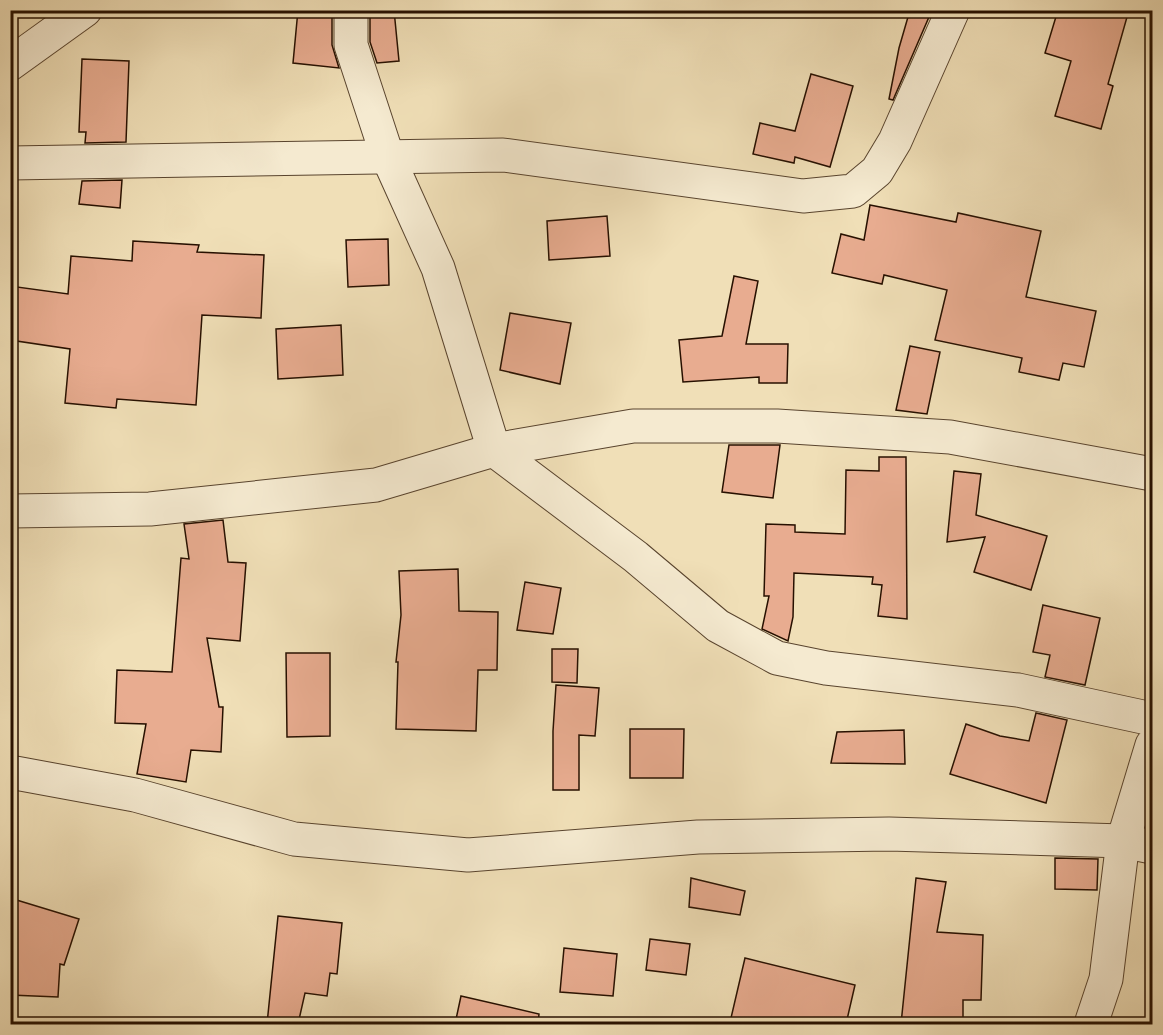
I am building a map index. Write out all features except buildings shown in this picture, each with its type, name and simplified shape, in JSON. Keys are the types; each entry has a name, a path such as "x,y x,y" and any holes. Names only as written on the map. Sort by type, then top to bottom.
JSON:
{"street":[{"path":"10,64 85,10"},
{"path":"351,10 351,45 387,155 438,268 494,450 636,557 718,626 777,658 826,668 1018,690 1152,718"},
{"path":"10,163 387,155 503,155 803,196 853,191 877,171 895,141 952,10"},
{"path":"10,512 150,509 376,485 494,450 633,426 777,426 950,437 1152,474"},
{"path":"1091,1024 1106,979 1138,844 1152,746"},
{"path":"10,772 135,795 294,839 468,855 710,836 889,834 1138,844"}]}
